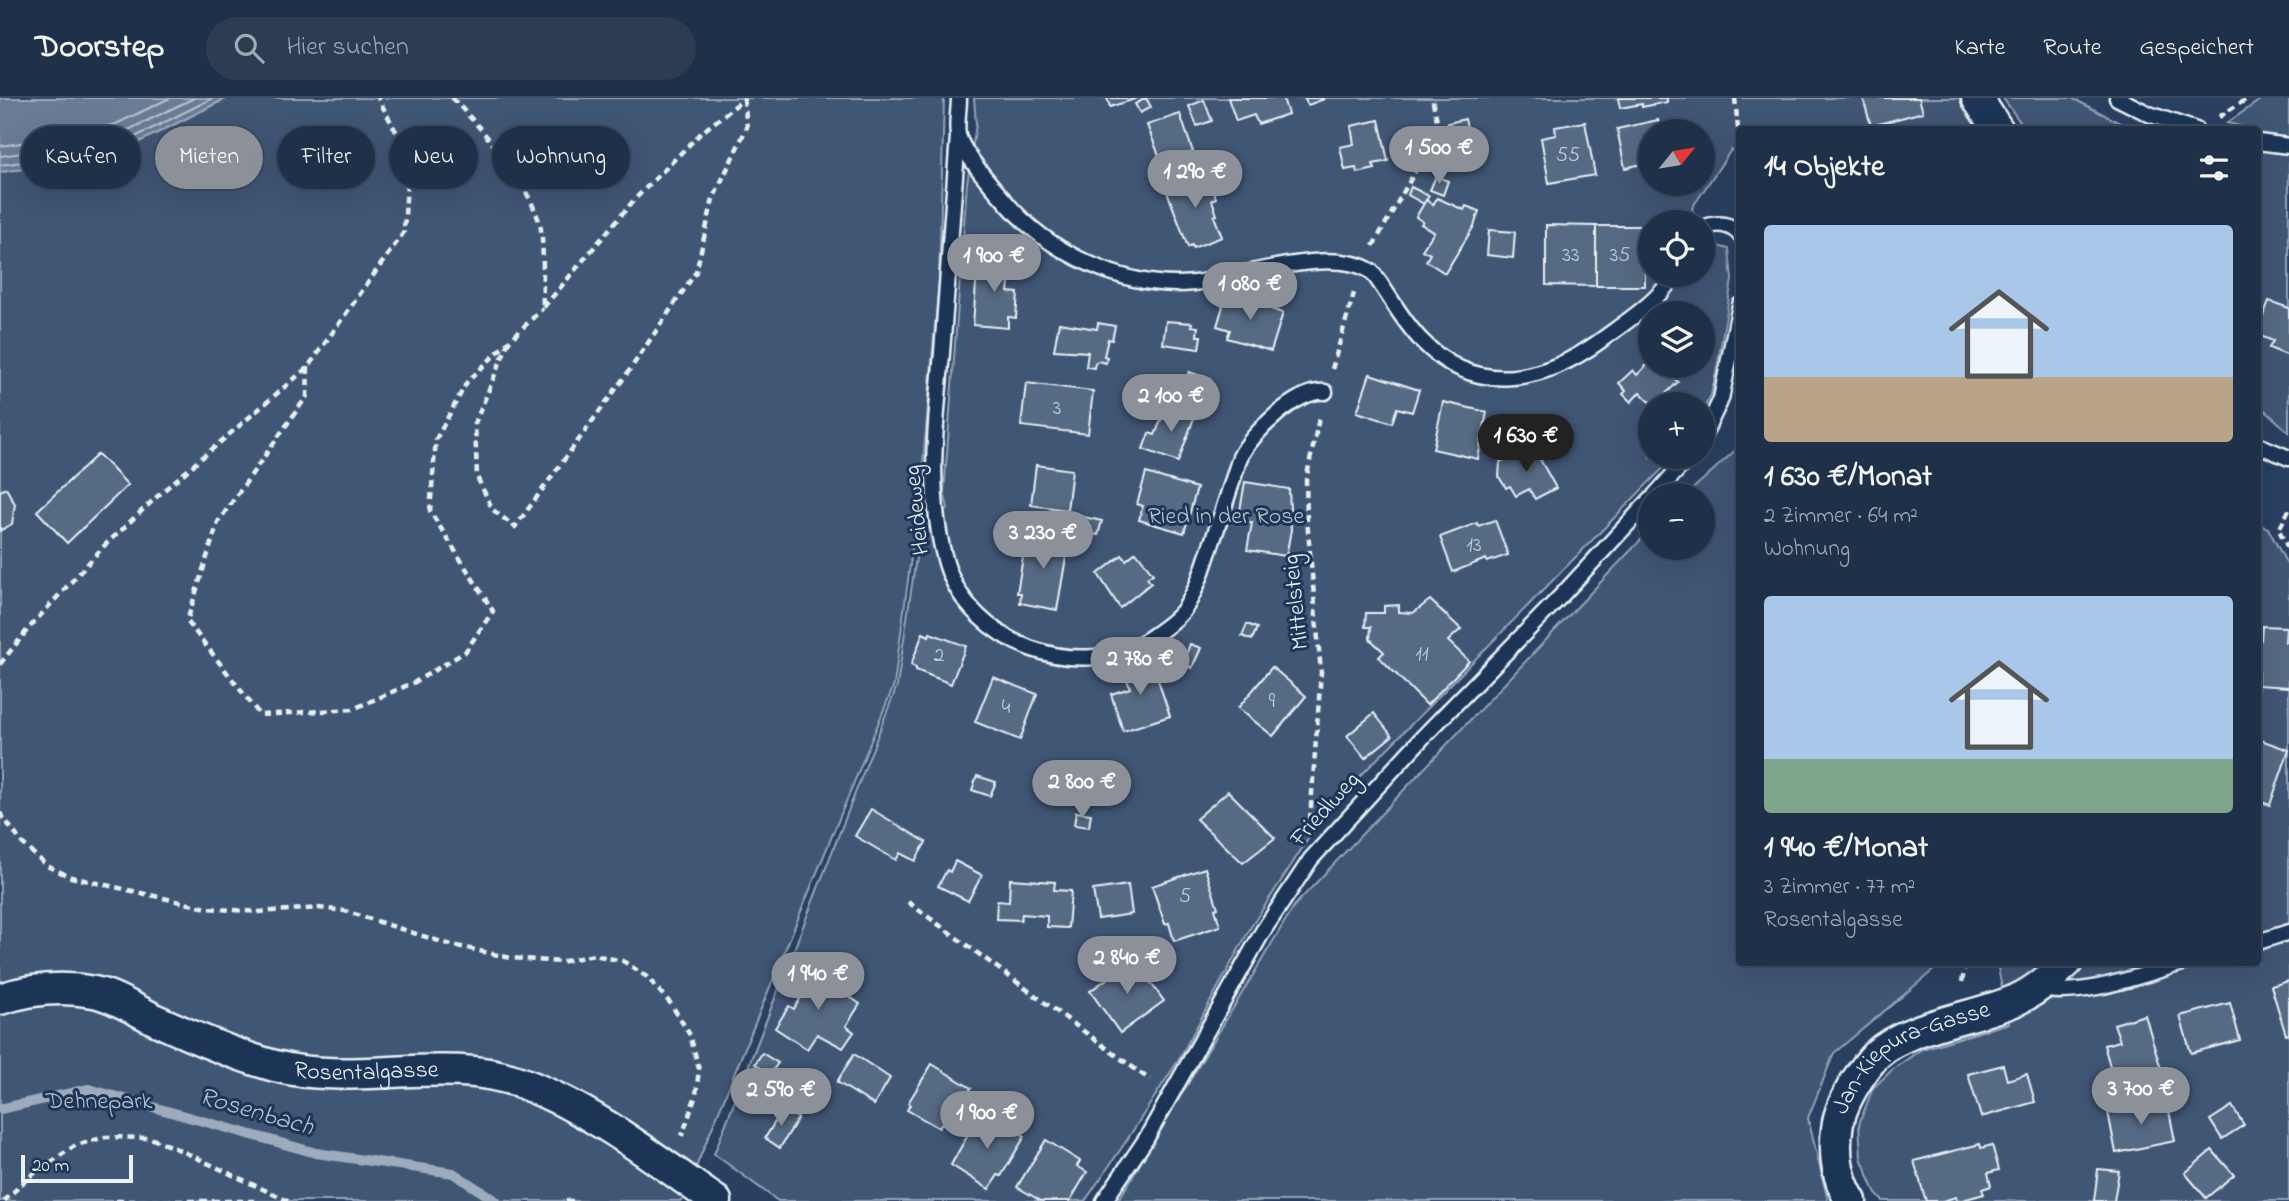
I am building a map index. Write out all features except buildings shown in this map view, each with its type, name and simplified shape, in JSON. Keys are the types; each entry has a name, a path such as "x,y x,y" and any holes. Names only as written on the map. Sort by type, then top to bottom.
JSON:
{"street":[{"path":"1976,98 1995,126"},
{"name":"Jan-Kiepura-Gasse","path":"1851,1201 1836,1160 1838,1119 1853,1087 1878,1053 1921,1031 1994,1009 2038,989 2063,966"},
{"name":"Rosentalgasse","path":"0,999 36,990 96,992 197,1039 278,1067 320,1072 482,1073 520,1082 566,1102 607,1125 716,1201"}],"lane":[{"name":"Heideweg","path":"959,98 933,481 942,542 952,579 968,605 999,632 1019,645 1033,650 1049,655 1081,658 1104,656 1133,648 1160,632 1184,609 1195,588 1240,457 1248,442 1265,424 1304,395 1325,392"},
{"path":"2117,98 2149,114 2184,126"},
{"path":"958,136 977,166 1020,219 1061,248 1121,275 1155,283 1193,283 1320,261 1362,265 1372,272 1421,341 1474,374 1502,379 1546,371 1586,351 1651,303 1667,287"},
{"path":"2261,142 2289,146"},
{"path":"1715,224 1736,231"},
{"path":"1715,412 1721,399 1736,324"},
{"path":"2261,446 2289,458"},
{"path":"1666,483 1678,469"},
{"name":"Friedlweg","path":"1104,1201 1146,1139 1263,931 1311,859 1423,737 1638,513"},
{"path":"2261,941 2289,932"},
{"path":"2038,989 2053,992 2082,989 2171,966"}],"path":[{"path":"0,664 104,546 162,492 308,367 404,232 407,183 399,137 377,98"},
{"path":"452,98 481,128 516,177 540,223 543,308"},
{"name":"Mittelsteig","path":"1311,859 1310,821 1321,672 1307,520 1306,480 1325,392 1362,265 1439,129 1432,98"},
{"path":"1735,98 1738,126"},
{"path":"2214,120 2248,98"},
{"path":"308,367 307,396 218,522 187,621 260,715 353,709 415,682 465,652 493,611 430,511 436,439 467,382 543,308 634,200 701,133 744,99"},
{"path":"510,339 475,423 477,477 493,510 515,527 629,371 696,272 713,199 747,127 744,99"},
{"path":"2289,510 2279,530 2289,550"},
{"path":"0,813 22,843 47,866 71,877 207,908 259,912 319,908 345,911 449,944 510,957 559,962 594,955 623,961 647,976 671,1004 690,1035 699,1069 689,1122 668,1168"},
{"path":"908,902 1149,1080"},
{"path":"4,1201 29,1177 76,1145 106,1137 150,1138 288,1201"},
{"path":"117,1201 260,1201"},
{"path":"566,1201 576,1201"}],"green space":[{"name":"Dehnepark","path":"227,98 944,98 939,280 922,475 894,685 682,1201 0,1201 0,172 21,169 21,189 141,189 141,141 155,134 155,189 263,189 263,126 171,126"},
{"name":"Ried in der Rose","path":"974,98 1959,98 1977,126 1736,126 1736,152 1731,150 1715,174 1715,119 1638,119 1638,196 1700,196 1693,210 1638,210 1638,287 1715,287 1715,245 1729,249 1732,280 1715,377 1715,301 1638,301 1638,378 1715,378 1712,392 1638,392 1638,469 1662,469 1648,483 1638,483 1638,494 1327,810 1251,927 1179,1059 1085,1201 778,1201 714,1154 897,686 919,537 948,508 944,493 967,183 976,124"},
{"path":"2003,98 2072,98 2126,126 2023,126"},
{"path":"2263,98 2289,98 2289,432 2261,407 2261,126 2227,123"},
{"path":"1736,450 1736,966 1938,966 1834,1053 1808,1118 1828,1201 1118,1201 1294,906 1638,543 1638,560 1715,560 1715,483 1699,483"},
{"path":"2261,523 2268,528 2289,568 2289,1201 1883,1201 1876,1194 1861,1158 1859,1124 1873,1088 1893,1069 1922,1049 2009,1023 1998,966 2261,966"}],"water":[{"path":"0,98 227,98 171,126 155,126 155,134 141,141 141,126 21,126 21,169 0,172"}],"waterway":[{"name":"Rosenbach","path":"0,1109 89,1089 316,1153 453,1173 496,1201"}]}
